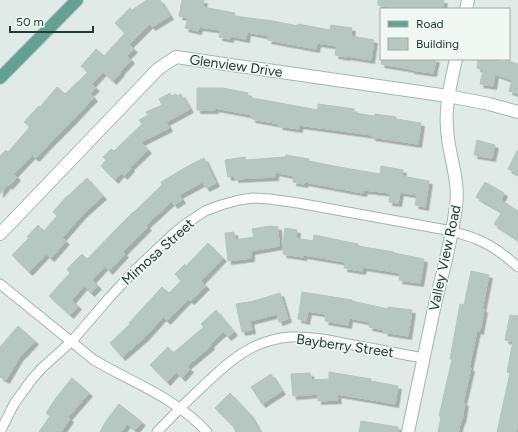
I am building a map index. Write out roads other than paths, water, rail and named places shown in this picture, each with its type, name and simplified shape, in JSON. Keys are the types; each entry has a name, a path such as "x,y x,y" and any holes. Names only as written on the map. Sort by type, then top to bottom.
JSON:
{"main road":[{"path":"0,78 77,0"}],"street":[{"name":"Glenview Drive","path":"0,234 158,69 176,57 448,96 489,104 518,112"},
{"name":"Valley View Road","path":"408,432 457,205 455,175 447,128 446,105 456,60"},
{"name":"Mimosa Street","path":"0,432 14,404 32,379 43,366 72,341 133,272 172,235 194,218 221,205 253,198 298,202 452,232 476,238 488,244 518,267"},
{"path":"0,284 94,360 154,392 180,408 207,432"},
{"name":"Bayberry Street","path":"157,432 180,408 232,360 251,348 273,340 291,337 314,338 423,358"}]}
